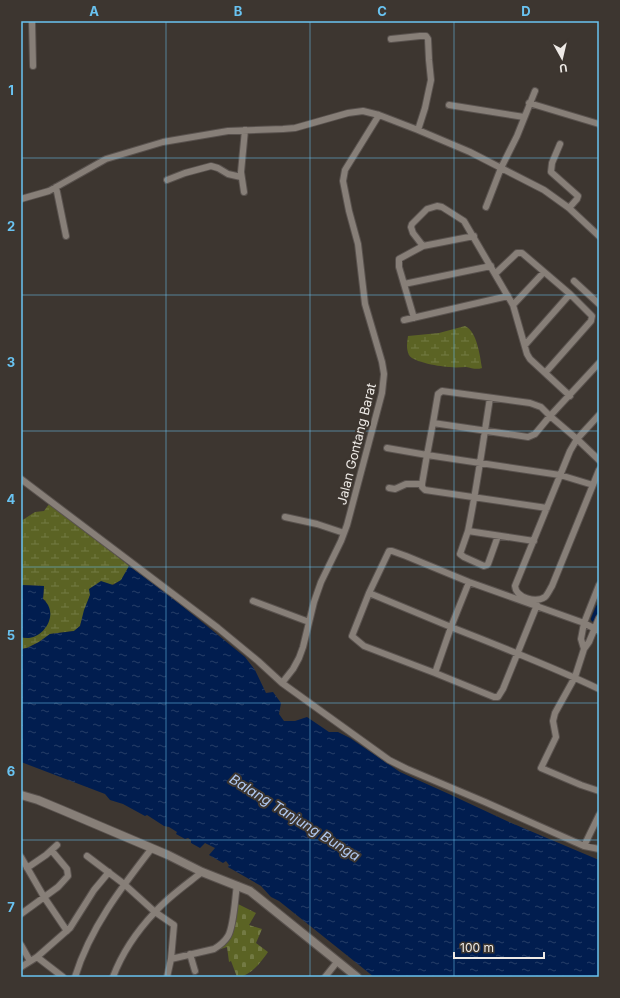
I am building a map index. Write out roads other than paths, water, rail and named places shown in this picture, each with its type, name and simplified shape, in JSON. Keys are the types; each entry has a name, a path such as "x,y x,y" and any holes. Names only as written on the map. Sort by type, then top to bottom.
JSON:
{"street":[{"path":"32,21 33,66"},
{"path":"390,39 426,36 428,39 431,80 425,108 418,130"},
{"path":"486,207 501,168 513,145 535,91"},
{"path":"529,103 599,124"},
{"path":"449,105 524,117"},
{"path":"21,200 38,195 56,187 96,164 119,154 163,142 228,131 296,128 357,111 363,111 379,115 470,152 544,190 569,208 599,236"},
{"name":"Jalan Gontang Barat","path":"282,683 293,669 299,658 306,636 308,622 321,582 344,533 352,509 382,393 384,374 381,357 365,304 358,244 342,178 345,170 379,115"},
{"path":"244,192 241,177 245,130"},
{"path":"560,144 552,163 551,172 578,196 569,208"},
{"path":"167,180 185,173 211,166 228,174 241,177"},
{"path":"56,187 66,236"},
{"path":"423,246 413,233 411,227 412,224 427,209 437,206 442,207 461,218 468,225 514,305 530,359 570,396"},
{"path":"414,318 399,267 399,259 423,246 474,236"},
{"path":"495,274 514,255 519,252 522,253 590,313 592,319 545,373"},
{"path":"404,284 491,266"},
{"path":"514,305 544,272"},
{"path":"574,281 599,304"},
{"path":"525,345 570,294"},
{"path":"404,320 508,296"},
{"path":"433,423 532,436 599,363"},
{"path":"547,508 423,489 422,484 437,398 440,391 535,404 578,439 599,460"},
{"path":"490,398 475,498 468,531 460,554 464,558 486,566 498,536"},
{"path":"599,415 578,439 564,464 515,586 520,595 538,599 547,596 599,471"},
{"path":"387,448 427,456 560,476 593,485"},
{"path":"21,479 218,628 282,683 396,764 584,846 599,849"},
{"path":"389,488 395,489 406,484 422,484"},
{"path":"285,517 318,524 344,533"},
{"path":"468,531 534,541"},
{"path":"537,605 502,693 497,697 364,646 353,638 352,633 386,553 390,550 469,582 537,605 584,623 596,630"},
{"path":"435,673 469,582"},
{"path":"584,649 581,638 584,623 599,585"},
{"path":"369,593 575,677 599,689"},
{"path":"253,601 308,622"},
{"path":"599,618 596,630 584,649 575,677 560,701 555,713 553,721 556,737 541,768 599,791"},
{"path":"21,795 44,803 152,848 202,872 250,891 261,898 357,977"},
{"path":"584,846 599,815"},
{"path":"27,868 57,845"},
{"path":"75,977 91,937 124,884 152,848"},
{"path":"21,914 62,884 69,872 52,850"},
{"path":"87,856 124,884 155,912 174,925 171,959 167,977"},
{"path":"21,857 44,897 67,931"},
{"path":"21,968 37,957 67,931 94,890 109,872"},
{"path":"113,977 117,966 127,950 155,912 202,872"},
{"path":"171,959 214,949 228,936 231,929 236,885"},
{"path":"21,945 30,961"},
{"path":"190,954 195,971"},
{"path":"37,957 63,977"},
{"path":"325,977 337,962"}],"water":[{"name":"Balang Tanjung Bunga","path":"129,566 165,592 245,657 255,670 266,693 273,692 281,703 279,714 284,721 295,721 307,717 329,732 338,732 350,738 400,772 509,822 599,860 599,977 374,977 279,901 271,897 261,886 228,867 229,865 226,861 223,863 209,855 215,848 205,843 200,848 191,843 191,840 188,838 185,839 176,834 177,832 169,827 164,826 147,815 145,816 123,804 110,800 105,794 21,762 21,649 27,648 39,642 50,634 74,631 80,626 90,595 89,589 101,581 113,585 121,580"},
{"path":"21,585 44,586 43,599 48,606 50,613 46,627 35,636 28,638 21,637"}],"waterway":[{"path":"594,619 599,607"}]}
